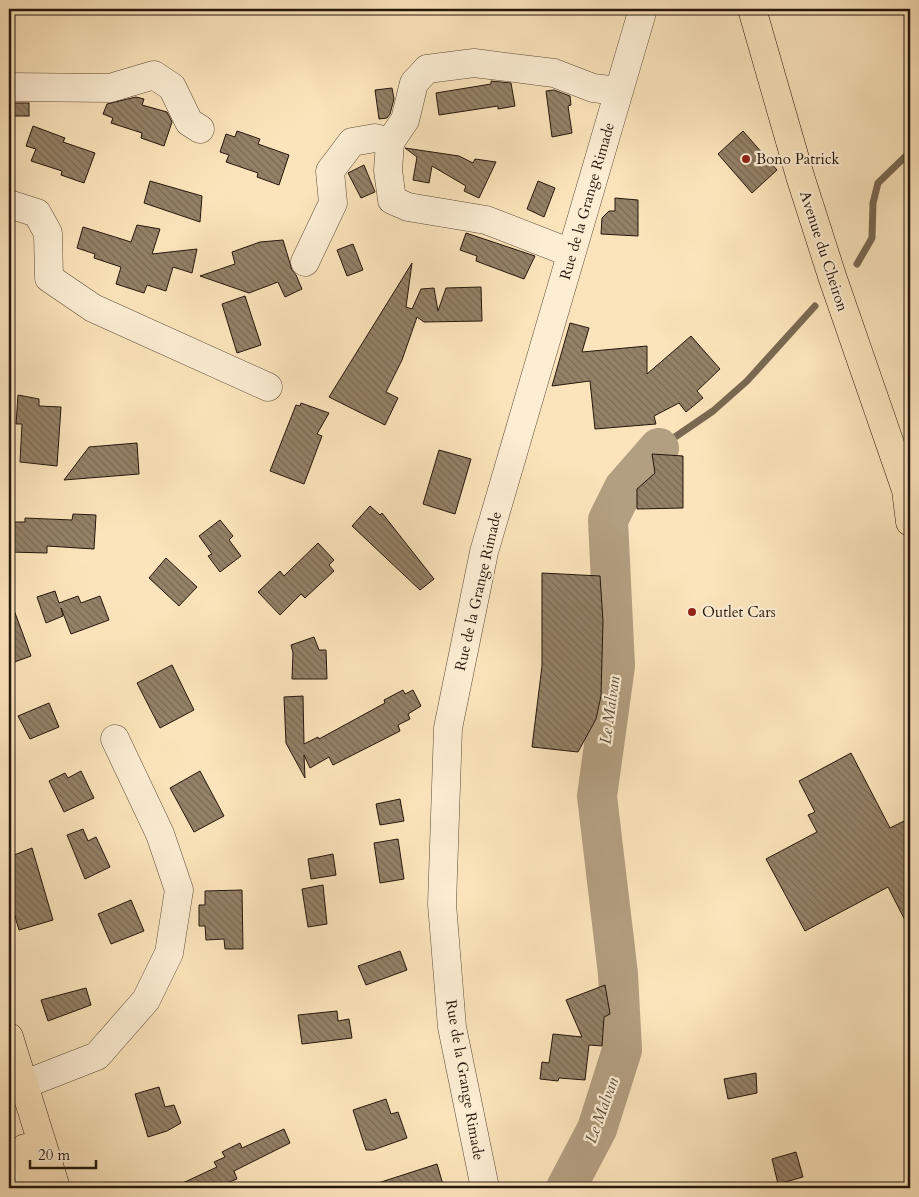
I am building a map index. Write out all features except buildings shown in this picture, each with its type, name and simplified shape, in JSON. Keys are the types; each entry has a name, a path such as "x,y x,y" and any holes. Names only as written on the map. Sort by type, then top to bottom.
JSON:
{"main road":[{"name":"Avenue du Cheiron","path":"752,9 826,258 908,493 910,522"},
{"path":"9,1037 14,1087 35,1188"},
{"path":"14,1087 56,1188"}],"street":[{"name":"Rue de la Grange Rimade","path":"485,1188 452,1026 442,904 448,728 484,552 643,9"},
{"path":"572,253 486,220 408,207 392,200 388,170 390,142 405,120 414,83 427,69 474,63 554,73 593,88 618,91"},
{"path":"9,87 110,88 154,75 172,87 189,122 200,129"},
{"path":"305,262 333,203 330,171 352,142 375,138 390,142"},
{"path":"9,204 37,213 48,233 49,278 93,308 268,388"},
{"path":"14,1087 97,1056 146,1000 169,953 179,890 160,834 115,739"},
{"path":"14,1188 19,1184 28,1158"}],"waterway":[{"name":"Le Malvan","path":"857,264 872,238 873,203 878,183 910,152"},
{"name":"Le Malvan","path":"659,448 713,411 747,381 815,306"},
{"name":"Le Malvan","path":"566,1188 597,1129 622,1050 618,974 597,796 615,666 608,520 624,488 659,448"}],"place":[{"name":"Bono Patrick","path":"746,159"},
{"name":"Outlet Cars","path":"692,612"}]}
